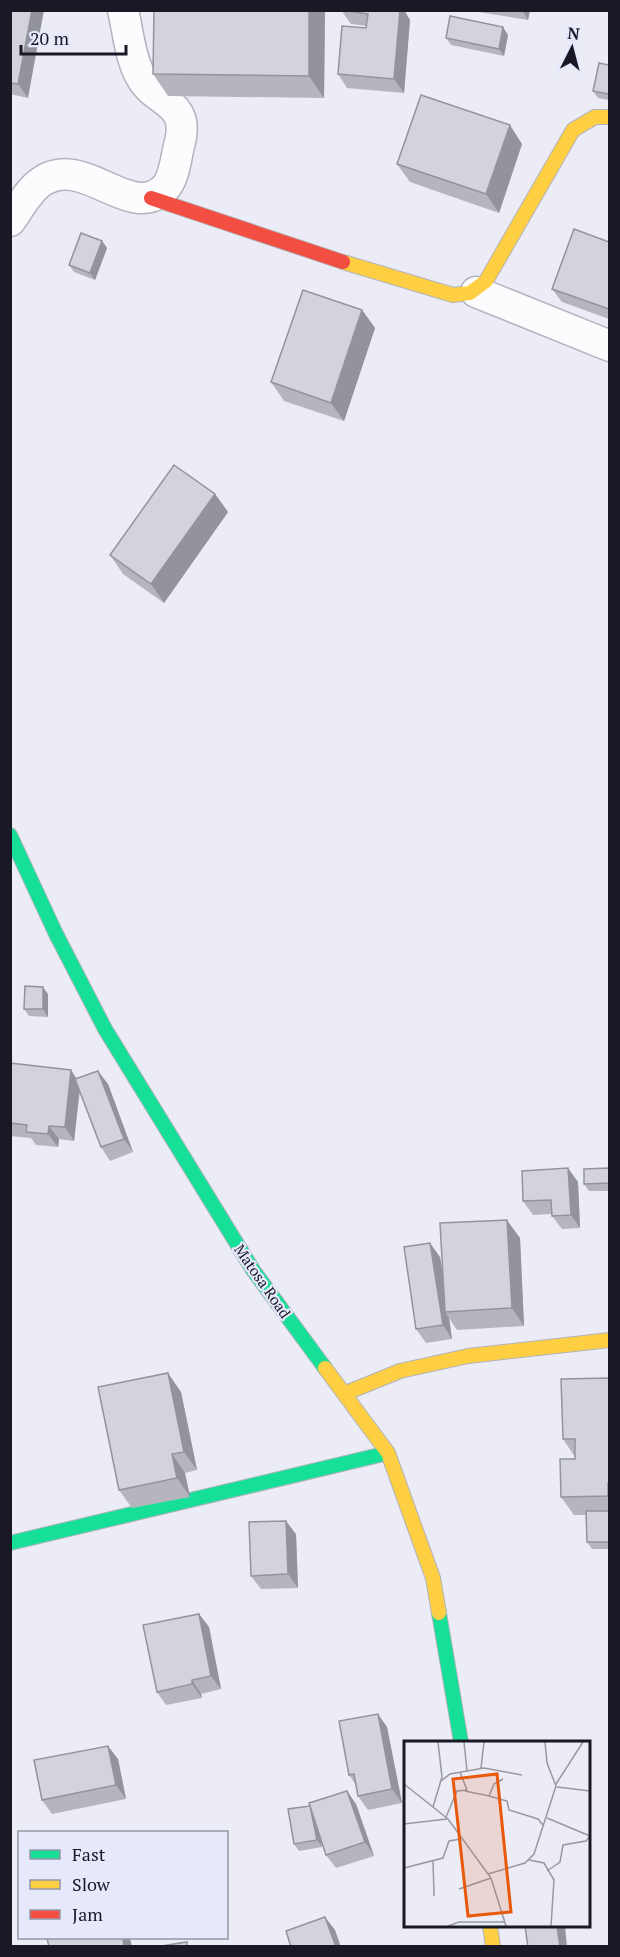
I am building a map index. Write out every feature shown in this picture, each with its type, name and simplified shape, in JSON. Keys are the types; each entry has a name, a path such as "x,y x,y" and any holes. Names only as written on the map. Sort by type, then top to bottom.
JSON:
{"street":[{"path":"10,221 39,182 52,176 68,174 82,176 139,200 151,198 165,189 170,179 182,132 181,121 176,108 140,76 123,10"},
{"path":"476,292 486,281 573,130 596,117 609,117"},
{"path":"151,198 416,286 455,296 476,292 609,346"},
{"name":"Matosa Road","path":"15,852 111,1039 253,1270 346,1393 388,1453 432,1578 461,1741"},
{"path":"346,1393 400,1371 468,1356 609,1340"},
{"path":"10,1543 388,1453"},
{"path":"490,1927 493,1947"}],"building":[{"path":"10,10 32,10 18,84 10,83"},
{"path":"154,10 309,10 309,76 153,74"},
{"path":"341,10 400,10 394,79 338,74 342,26 366,28 368,14"},
{"path":"450,16 503,27 499,49 446,38"},
{"path":"599,63 609,65 609,94 593,91"},
{"path":"421,95 510,125 486,194 397,164"},
{"path":"574,229 609,242 609,309 552,289"},
{"path":"81,233 102,241 90,273 69,265"},
{"path":"303,290 362,310 331,403 271,382"},
{"path":"174,465 215,494 151,584 110,555"},
{"path":"25,986 43,987 43,1009 24,1009"},
{"path":"10,1063 71,1070 65,1127 49,1126 48,1134 26,1132 27,1125 10,1123"},
{"path":"98,1071 124,1139 101,1147 75,1079"},
{"path":"568,1168 571,1215 552,1216 551,1200 523,1201 522,1171"},
{"path":"609,1168 609,1183 584,1184 584,1169"},
{"path":"507,1220 512,1308 445,1312 440,1223"},
{"path":"430,1243 443,1325 416,1329 404,1247"},
{"path":"168,1373 184,1452 172,1454 177,1478 119,1490 98,1387"},
{"path":"609,1378 608,1496 561,1497 560,1459 575,1459 575,1439 563,1439 561,1379"},
{"path":"586,1511 609,1511 609,1542 587,1542"},
{"path":"286,1521 288,1574 251,1576 249,1522"},
{"path":"199,1614 211,1676 192,1680 192,1684 157,1692 143,1625"},
{"path":"378,1714 392,1789 358,1796 354,1774 349,1775 339,1721"},
{"path":"108,1746 116,1785 42,1800 34,1760"},
{"path":"347,1791 365,1842 326,1855 309,1803"},
{"path":"310,1806 317,1840 294,1844 288,1809"},
{"path":"325,1917 336,1947 291,1947 286,1931"},
{"path":"525,1927 557,1927 560,1947 528,1947"},
{"path":"47,1939 123,1939 124,1947 49,1947"},
{"path":"187,1942 187,1947 162,1947 162,1946"}],"traffic: fast":[{"path":"10,835 56,934 105,1029 253,1270 325,1368"},
{"path":"10,1543 388,1453"},
{"path":"439,1613 461,1741"}],"traffic: slow":[{"path":"343,262 453,295 470,293 486,281 573,130 595,117 610,117"},
{"path":"346,1393 400,1371 468,1356 610,1340"},
{"path":"325,1368 388,1453 433,1578 439,1613"},
{"path":"490,1927 493,1946"}],"traffic: jam":[{"path":"151,198 343,262"}]}
